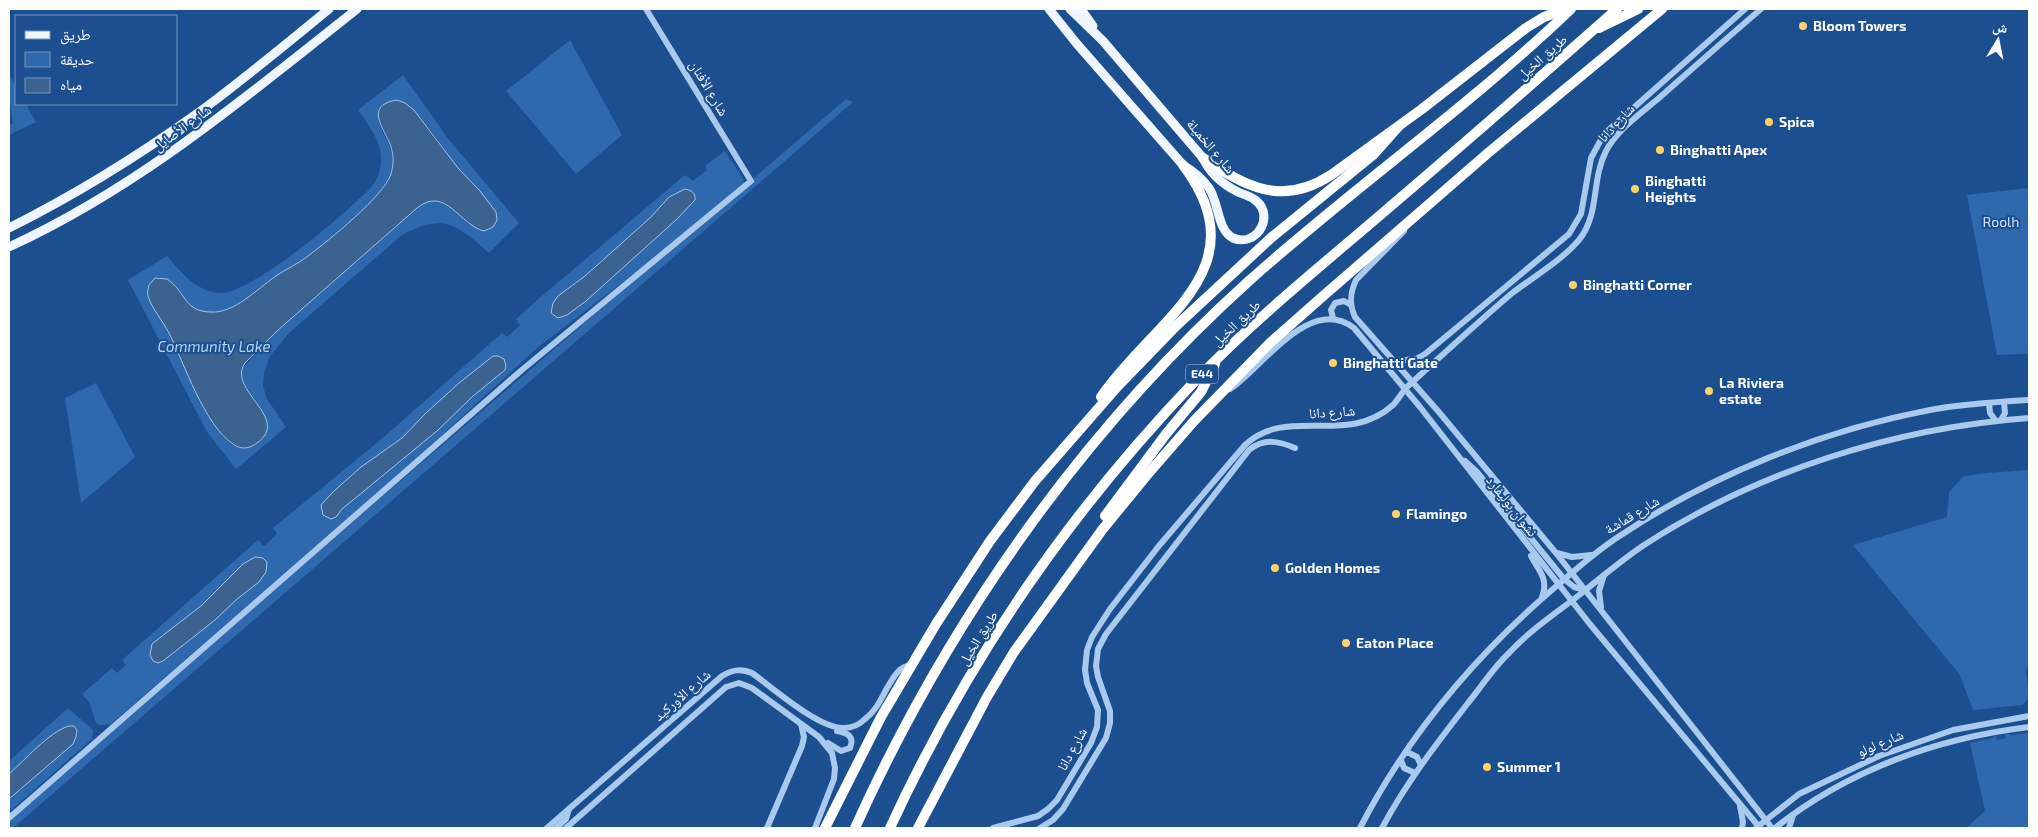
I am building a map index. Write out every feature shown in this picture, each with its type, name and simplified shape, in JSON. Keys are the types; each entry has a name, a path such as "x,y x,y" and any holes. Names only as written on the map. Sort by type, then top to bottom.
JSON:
{"highway":[{"path":"1203,158 1248,186 1265,190 1291,191 1308,187 1324,180 1398,127 1526,28 1544,17 1566,9"},
{"name":"طريق الخيل","path":"855,828 921,698 970,614 1026,532 1075,468 1122,412 1182,346 1251,280 1471,98 1571,9"},
{"name":"طريق الخيل","path":"890,828 960,693 1034,577 1115,472 1168,410 1217,359 1286,295 1617,9"},
{"path":"1591,32 1638,9"},
{"path":"918,828 987,697 1014,652 1057,590 1147,475 1216,398 1270,343 1408,223 1662,9"},
{"path":"825,828 862,752 911,665 964,579 1006,518 1041,474 1153,349 1211,292 1278,232 1374,154 1398,127"},
{"path":"1094,413 1097,404 1113,381 1196,287 1207,264 1211,238 1208,213 1200,192 1183,165"},
{"path":"1057,590 1076,554 1157,446 1201,392 1217,359"},
{"path":"922,828 925,817"}],"main road":[{"name":"شارع الأصايل","path":"9,228 70,196 157,141 214,101 330,9"},
{"name":"شارع الأصايل","path":"9,247 79,210 168,155 213,123 357,9"},
{"name":"شارع الخميلة","path":"1047,9 1183,165 1210,189 1215,199 1222,225 1229,235 1240,240 1246,240 1257,234 1263,225 1264,217 1259,203 1220,181 1212,173 1203,158 1103,41 1070,9"},
{"path":"1081,9 1103,41"}],"street":[{"name":"شارع الأفنان","path":"9,818 522,368 751,181 646,9"},
{"name":"شارع دانا","path":"993,828 1038,816 1057,800 1098,728 1096,704 1087,683 1085,670 1086,656 1092,637 1110,609 1158,547 1245,445 1259,434 1276,428 1335,427 1366,421 1382,414 1393,405 1412,382 1511,294 1574,244 1591,220 1601,162 1612,141 1747,21 1753,12 1761,9"},
{"path":"1743,11 1740,20 1747,21"},
{"name":"شارع دانا","path":"1394,361 1416,359 1426,354 1569,234 1581,214 1591,158 1604,134 1743,11"},
{"path":"1216,398 1246,377 1305,325 1320,318 1333,318 1331,310 1335,303 1344,301 1351,305 1352,290 1356,280 1398,238 1408,223"},
{"name":"نشوان بوليفارد","path":"1351,305 1358,322 1394,361 1556,553 1774,828"},
{"name":"نشوان بوليفارد","path":"1333,318 1344,321 1354,328 1405,389 1571,601 1738,800 1758,828"},
{"name":"شارع قماشة","path":"1360,828 1389,777 1468,671 1508,629 1558,584 1624,533 1726,477 1778,454 1873,423 1930,410 2029,400"},
{"path":"1999,420 2005,410 2004,402"},
{"path":"1990,403 1990,413 1999,420"},
{"path":"1382,828 1396,801 1415,773 1491,672 1508,653 1545,620 1643,546 1740,492 1775,477 1857,448 1926,432 1999,420 2029,418"},
{"name":"شارع دانا","path":"1040,828 1053,820 1063,809 1106,738 1110,723 1110,711 1096,666 1098,649 1106,634 1249,450 1256,445 1269,441 1283,443 1295,448"},
{"path":"1459,457 1477,472 1564,579 1574,587 1585,590"},
{"path":"1530,550 1532,558 1544,579 1544,590 1539,601"},
{"path":"1556,553 1572,557 1595,554"},
{"path":"1603,612 1599,591 1604,574"},
{"name":"شارع الأوركيد","path":"547,828 722,676 733,670 752,673 814,718 844,728 859,724 872,713 896,672 903,667 911,665"},
{"name":"شارع الأوركيد","path":"566,828 730,685 739,684 748,686 819,737 830,748 836,768 833,784 815,828"},
{"name":"شارع لولو","path":"1758,828 1799,794 1879,756 1928,737 2002,720 2029,716"},
{"path":"814,718 828,729 848,734 852,743 848,749 841,751 819,737"},
{"path":"2002,720 2003,730"},
{"path":"767,828 802,746 804,733 801,724"},
{"name":"شارع لولو","path":"1774,828 1832,790 1897,758 1966,738 2003,730 2029,727"},
{"path":"1415,773 1404,768 1403,757 1414,754 1421,765"},
{"path":"1738,800 1742,810 1742,828"},
{"path":"556,828 566,820 569,809"},
{"path":"1788,828 1793,815"}],"green space":[{"path":"570,40 622,135 576,174 506,91"},
{"path":"9,74 15,85 15,105 27,105 36,122 9,135 9,125 13,123 9,96"},
{"path":"403,75 450,141 519,223 489,253 467,235 449,225 439,223 416,228 402,235 290,332 270,356 264,373 263,386 267,399 286,427 236,469 207,432 128,280 167,256 190,280 202,288 218,293 232,291 252,281 298,250 361,198 378,176 381,161 379,145 372,130 358,110","holes":["409,105 430,129 458,168 480,191 469,225 443,203 437,201 423,203 277,331 242,369 242,378 245,385 264,414 266,422 265,434 261,440 251,447 243,448 233,445 222,435 203,407 165,325 149,285 158,277 172,283 181,292 190,306 203,311 221,311 237,305 328,241 354,218 386,184 391,174 393,159 378,120"]},
{"path":"846,99 853,102 13,828 9,828 9,818 104,735"},
{"path":"725,151 744,180 744,184 672,244 536,349 417,458 111,724 101,725 96,723 89,702 82,694 112,668 117,673 126,665 122,660 258,540 264,546 277,534 273,528 378,442 502,333 507,337 520,325 516,319 685,175 693,181 707,170 705,166"},
{"name":"Roolh","path":"2029,188 2029,354 1997,355 1967,195"},
{"path":"96,383 135,457 81,503 65,398"},
{"path":"2029,470 2029,662 2026,671 2029,698 2022,705 1973,710 1960,675 1853,545 1947,517 1949,492 1964,476"},
{"path":"68,708 93,730 92,739 9,812 9,761"},
{"path":"2005,733 2011,735 2029,733 2029,828 1966,828 1985,811 1970,743 1993,738 1996,735 1997,740 2006,738"}],"water":[{"name":"Community Lake","path":"397,100 414,110 458,168 480,191 496,212 497,220 493,227 484,231 467,222 444,204 436,201 427,202 417,208 277,331 245,363 241,373 244,383 264,414 267,424 266,433 257,443 245,448 236,446 223,435 204,409 169,333 150,301 148,296 149,285 155,278 167,279 195,308 201,311 219,312 236,305 276,276 304,259 367,206 386,183 392,171 393,157 378,114 380,108 386,103"},
{"path":"685,189 693,192 695,200 677,219 586,301 567,315 558,318 551,313 553,303 558,296 585,276 651,217 669,197"},
{"path":"493,356 504,359 505,370 473,396 437,431 342,509 336,517 331,519 323,515 321,505 333,492 361,467 402,438 459,383"},
{"path":"255,557 263,558 267,562 266,572 259,582 163,661 158,663 153,661 150,655 152,644 202,605 243,564"},
{"path":"69,726 74,726 77,730 73,744 9,799 9,774 45,740"}],"place":[{"name":"Bloom Towers","path":"1803,26"},
{"name":"Spica","path":"1769,122"},
{"name":"Binghatti Apex","path":"1660,150"},
{"name":"Binghatti Heights","path":"1635,189"},
{"name":"Binghatti Corner","path":"1573,285"},
{"name":"Binghatti Gate","path":"1333,363"},
{"name":"La Riviera estate","path":"1709,391"},
{"name":"Flamingo","path":"1396,514"},
{"name":"Golden Homes","path":"1275,568"},
{"name":"Eaton Place","path":"1346,643"},
{"name":"Summer 1","path":"1487,767"}]}
